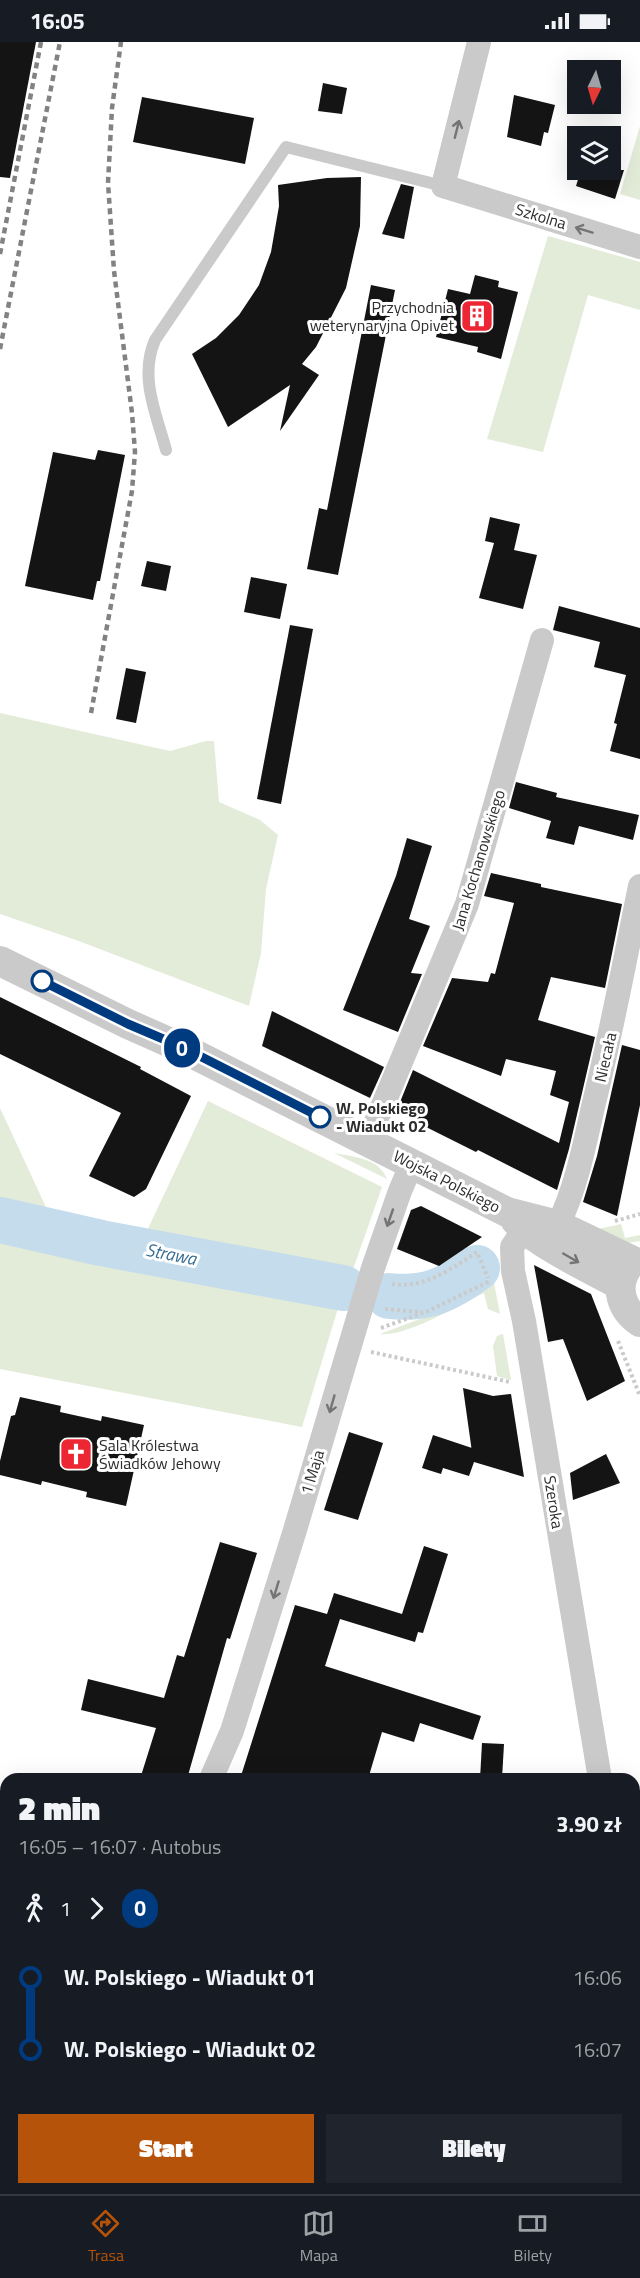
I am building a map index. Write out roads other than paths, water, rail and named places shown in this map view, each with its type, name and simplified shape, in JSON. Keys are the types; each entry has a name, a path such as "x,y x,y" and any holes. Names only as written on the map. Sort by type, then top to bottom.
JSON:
{"street":[{"path":"443,186 479,42"},
{"name":"Szkolna","path":"443,186 640,247"},
{"name":"Jana Kochanowskiego","path":"368,1141 467,904 542,640"},
{"name":"Niecała","path":"558,1226 571,1197 610,1038 640,886"},
{"name":"Wojska Polskiego","path":"0,961 128,1024 182,1047 412,1163 515,1221 631,1267"},
{"name":"1 Maja","path":"214,1773 232,1731 302,1508 366,1290 398,1195 412,1163"},
{"name":"Wojska Polskiego","path":"515,1221 558,1226 631,1267"},
{"name":"Szeroka","path":"515,1221 512,1247 513,1271 524,1321 599,1773"},
{"path":"631,1267 624,1306 640,1323"}],"lane":[{"path":"166,450 148,384 149,354 155,340 286,147 443,186"}],"waterway":[{"name":"Strawa","path":"0,1220 101,1243 343,1288"},
{"name":"Strawa","path":"389,1296 415,1296 436,1292 477,1268"}],"railway":[{"path":"0,254 41,42"},
{"path":"0,349 60,42"},
{"path":"91,713 132,491 135,452 114,271 108,183 112,108 121,42"}],"place":[{"name":"Przychodnia weterynaryjna Opivet","path":"477,316"},
{"name":"W. Polskiego - Wiadukt 02","path":"320,1117"},
{"name":"Sala Królestwa Świadków Jehowy","path":"76,1454"}]}
